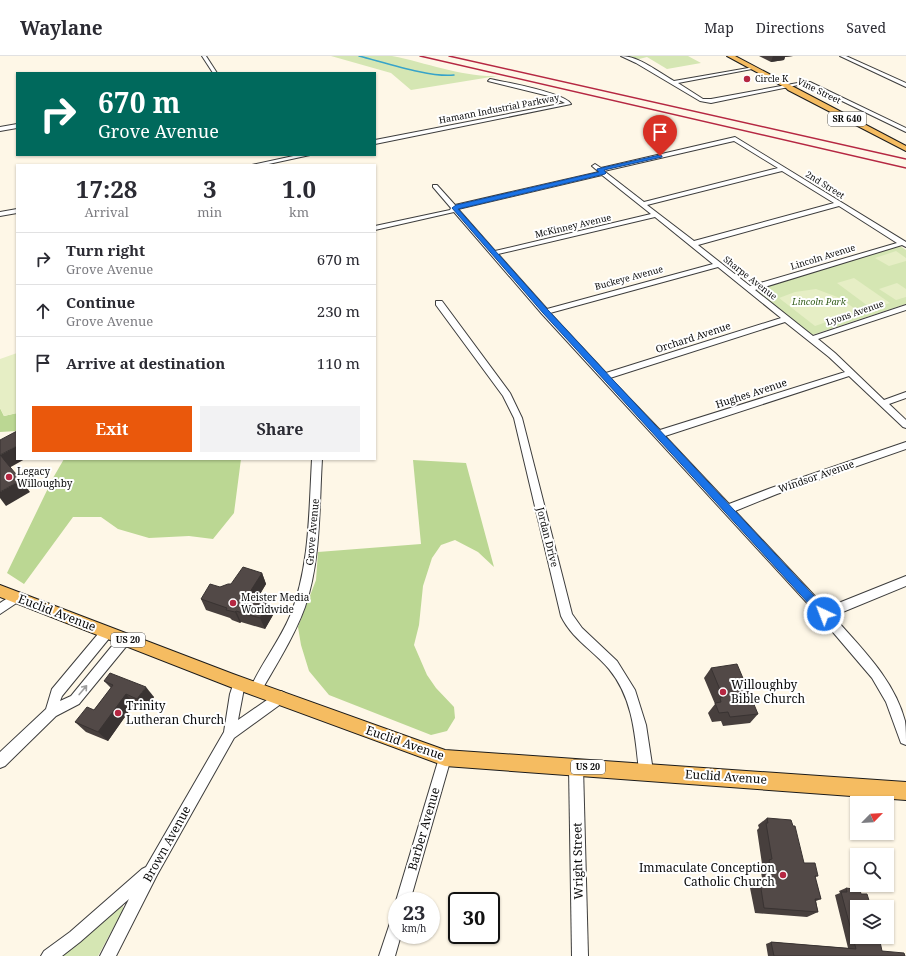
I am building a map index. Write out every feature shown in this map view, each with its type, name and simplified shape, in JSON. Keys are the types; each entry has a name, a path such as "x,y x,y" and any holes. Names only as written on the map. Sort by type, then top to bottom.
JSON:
{"main road":[{"name":"Vine Street","path":"730,56 788,86 796,88 906,145"},
{"name":"Vine Street","path":"788,86 790,89 906,150"},
{"name":"Euclid Avenue","path":"0,591 239,683 445,758 906,790"}],"street":[{"path":"204,56 214,72"},
{"path":"623,56 638,62 699,99 706,101 803,83 816,86 906,130"},
{"path":"842,56 906,85"},
{"path":"672,83 752,68"},
{"name":"Hamann Industrial Parkway","path":"376,142 568,104 555,96 490,80"},
{"path":"0,129 16,126"},
{"name":"2nd Street","path":"599,170 735,139 904,244"},
{"path":"260,164 302,156"},
{"path":"642,204 783,169"},
{"path":"376,228 452,211 458,206 599,170"},
{"name":"Sharpe Avenue","path":"599,170 811,338 884,403 906,425"},
{"path":"435,186 545,312 728,509 824,614 876,674 891,699 906,739"},
{"path":"692,244 839,204"},
{"path":"0,214 16,211"},
{"name":"McKinney Avenue","path":"494,253 656,215"},
{"name":"Lincoln Avenue","path":"749,289 904,244"},
{"name":"Buckeye Avenue","path":"545,312 718,264"},
{"name":"Jordan Drive","path":"439,302 507,395 518,418 567,616 578,632 613,665 631,694 640,725 646,771"},
{"name":"Lyons Avenue","path":"811,338 906,307"},
{"name":"Orchard Avenue","path":"606,376 786,319"},
{"name":"Hughes Avenue","path":"659,434 850,373"},
{"path":"884,403 906,395"},
{"name":"Windsor Avenue","path":"728,509 774,491 906,445"},
{"name":"Grove Avenue","path":"256,689 285,642 300,605 311,558 317,460"},
{"path":"824,614 906,582"},
{"path":"0,609 17,597"},
{"path":"52,712 56,693 107,632"},
{"path":"0,761 52,712 75,700 125,639"},
{"name":"Brown Avenue","path":"108,956 152,870 230,734 239,683"},
{"name":"Brown Avenue","path":"230,734 280,697"},
{"name":"Barber Avenue","path":"406,892 445,758"},
{"name":"Wright Street","path":"576,767 580,956"},
{"path":"49,956 75,937 152,870"},
{"path":"387,956 391,944"}],"green space":[{"path":"331,56 392,56 457,72 484,76 497,76 411,90 391,73"},
{"path":"625,56 688,56 701,63 667,69 647,57 635,60"},
{"name":"Lincoln Park","path":"900,246 906,250 906,304 812,335 754,290"},
{"path":"896,251 906,258 906,261 889,266 875,258"},
{"path":"854,278 890,303 872,309 837,283"},
{"path":"897,283 906,289 906,297 896,300 879,289"},
{"path":"816,289 840,298 858,311 815,326 779,298 795,292"},
{"path":"16,353 16,413 4,416 0,408 0,359"},
{"path":"0,408 4,416 16,413 16,431 0,432"},
{"path":"63,460 241,460 234,513 213,539 189,536 149,538 118,529 101,517 73,517 24,584 7,573 53,478"},
{"path":"413,460 466,463 494,567 478,552 455,540 441,545 432,558 423,586 419,625 414,645 427,675 436,688 454,707 455,718 447,731 431,735 329,695 309,671 301,645 298,627 316,580 318,552 421,544"},
{"path":"121,905 123,905 123,910 98,956 62,956"}],"building":[{"path":"16,432 16,447 0,455 0,440"},
{"path":"0,455 21,480 0,492"},
{"path":"243,567 262,573 248,595 269,604 260,618 236,611 226,610 227,608 201,599 210,584 220,587 231,584"},
{"path":"737,664 758,714 730,717 728,712 719,713 715,703 721,702 720,698 723,697 711,668"},
{"path":"110,673 146,687 137,699 126,694 98,732 75,722 87,707 94,710 113,685 104,681"},
{"name":"Immaculate Conception Catholic Church","path":"767,818 791,820 793,826 795,826 804,863 815,863 818,876 815,876 821,899 815,899 818,912 764,908 760,882 768,883 767,875 772,875 769,860 772,859 766,823 768,823"},
{"path":"846,888 850,889 850,892 860,892 861,894 867,894 869,900 850,900 850,926 841,892 847,892"},
{"path":"771,942 856,949 855,944 880,944 882,951 904,953 905,956 774,956"}],"waterway":[{"path":"359,56 420,72 454,75"}],"railway":[{"path":"420,56 906,168"},
{"path":"449,56 906,159"}],"place":[{"name":"Circle K","path":"747,79"},
{"name":"Legacy Willoughby","path":"9,477"},
{"name":"Meister Media Worldwide","path":"233,603"},
{"name":"Willoughby Bible Church","path":"723,692"},
{"name":"Trinity Lutheran Church","path":"118,713"},
{"name":"Immaculate Conception Catholic Church","path":"783,875"}],"route":[{"path":"660,156 599,170 603,173 458,206 455,208 545,312 606,376 824,614"}]}
